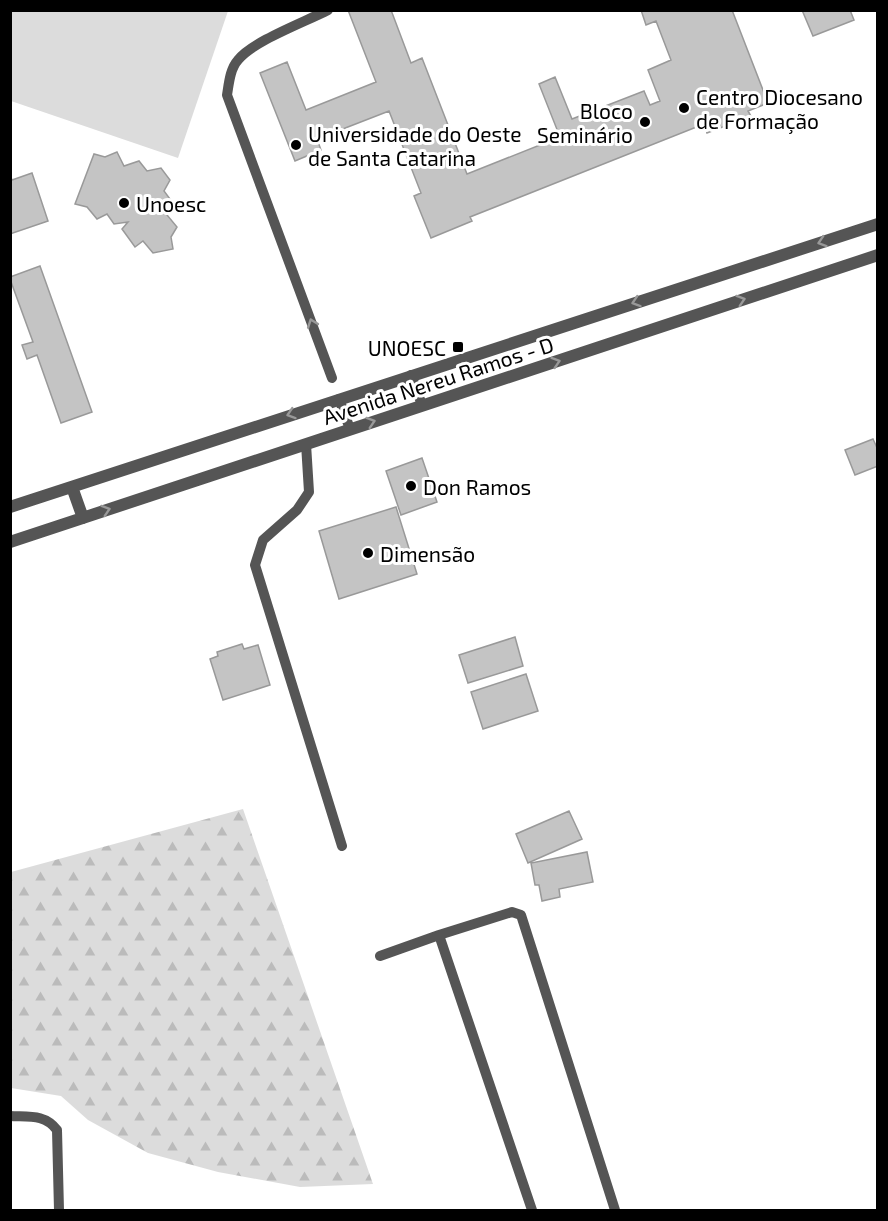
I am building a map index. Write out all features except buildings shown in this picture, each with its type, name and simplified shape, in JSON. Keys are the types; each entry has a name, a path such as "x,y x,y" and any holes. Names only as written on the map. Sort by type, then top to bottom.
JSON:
{"street":[{"name":"Avenida Nereu Ramos - D","path":"10,507 878,224"},
{"name":"Avenida Nereu Ramos - D","path":"10,542 878,255"},
{"path":"72,487 83,518"}],"lane":[{"path":"328,10 247,49 236,62 227,95 332,378"},
{"path":"411,375 422,405"},
{"path":"339,399 350,429"},
{"path":"306,444 309,492 297,510 263,540 255,565 342,846"},
{"path":"380,956 512,912 520,915 615,1210"},
{"path":"439,935 532,1210"},
{"path":"10,1116 41,1118 51,1122 57,1130 59,1210"}],"green space":[{"path":"11,10 228,11 178,158 11,101"},
{"path":"243,809 373,1184 300,1187 218,1172 148,1153 88,1120 61,1096 11,1088 11,872"}],"place":[{"name":"Centro Diocesano de Formação","path":"684,108"},
{"name":"Bloco Seminário","path":"645,122"},
{"name":"Universidade do Oeste de Santa Catarina","path":"296,145"},
{"name":"Unoesc","path":"124,203"},
{"name":"UNOESC","path":"458,347"},
{"name":"Don Ramos","path":"411,486"},
{"name":"Dimensão","path":"368,553"}]}
